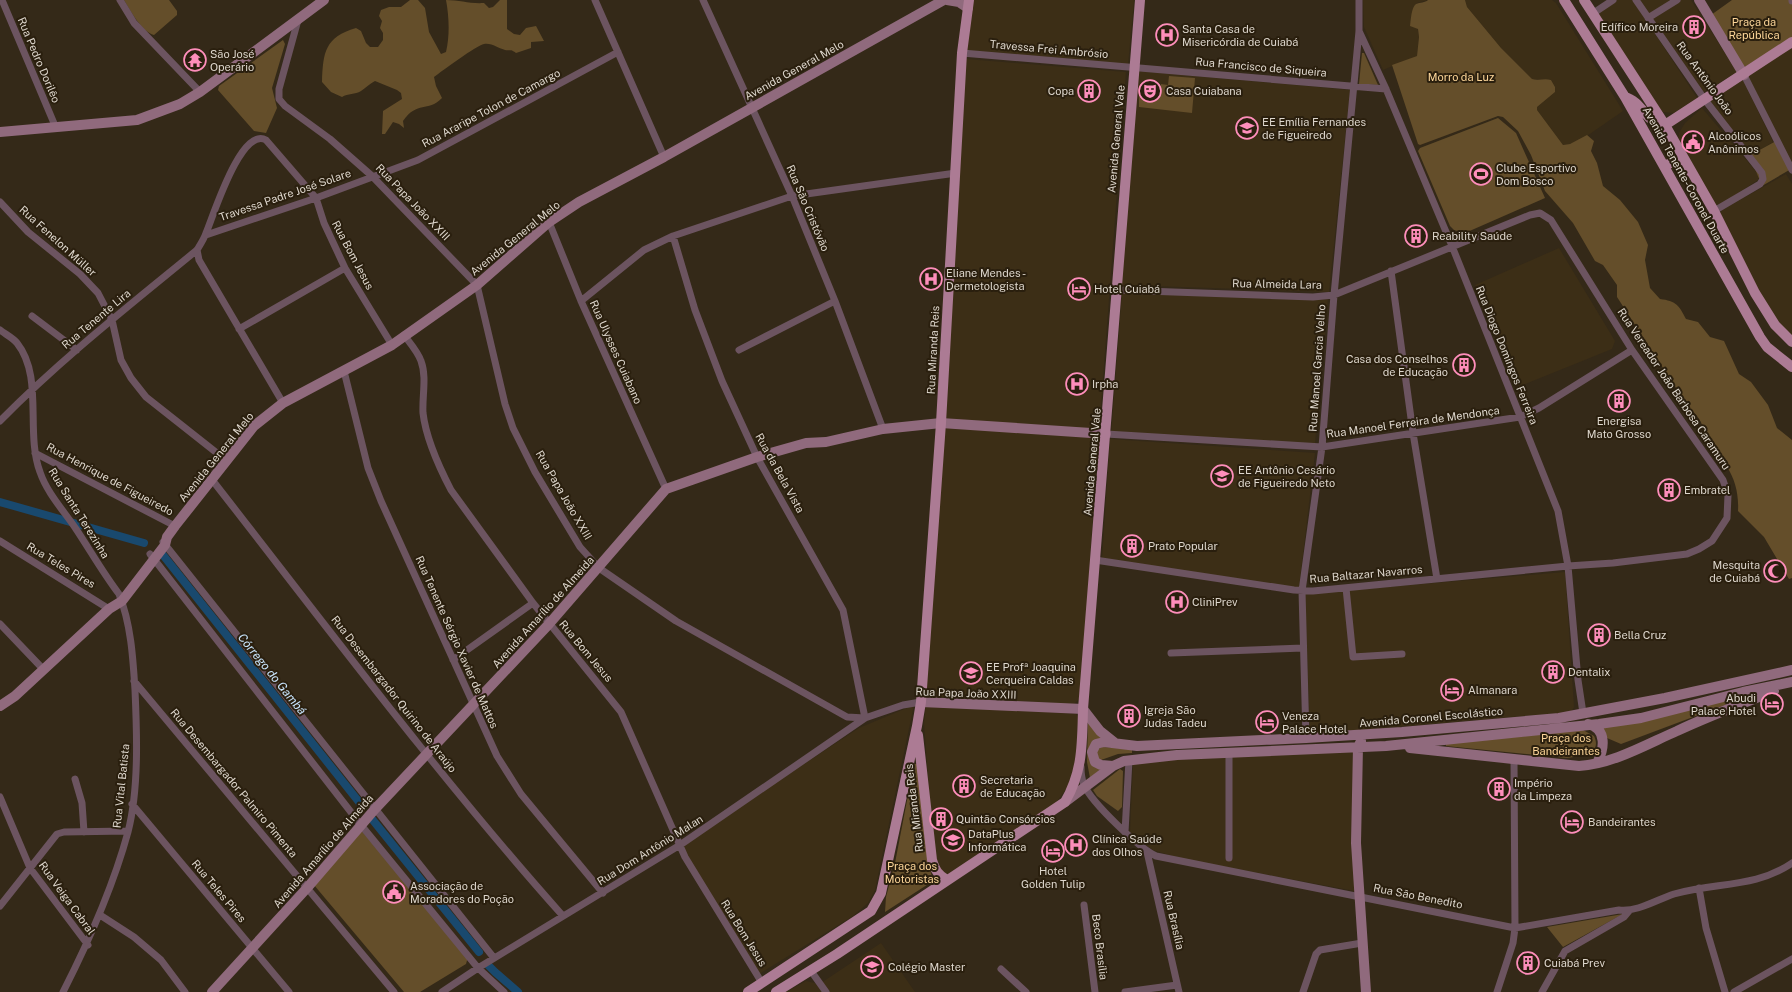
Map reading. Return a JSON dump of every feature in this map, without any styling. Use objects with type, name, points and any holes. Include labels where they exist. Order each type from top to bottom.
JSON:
[{"type":"main road","points":[[0,132],[137,120],[180,104],[200,92],[324,0]]},
{"type":"main road","points":[[945,0],[968,4]]},
{"type":"main road","name":"Avenida General Melo","points":[[0,706],[15,696],[116,602],[165,541],[175,526],[213,481],[254,426],[283,403],[392,345],[404,335],[477,285],[549,222],[579,202],[664,157],[750,107],[945,0]]},
{"type":"main road","name":"Avenida General Vale","points":[[1065,802],[1075,784],[1080,763],[1140,0]]},
{"type":"main road","name":"Avenida Tenente-Coronel Duarte","points":[[1564,0],[1625,97],[1760,337],[1768,347],[1792,367]]},
{"type":"main road","name":"Avenida Tenente-Coronel Duarte","points":[[1584,0],[1665,125],[1714,211],[1755,293],[1775,325],[1792,342]]},
{"type":"main road","points":[[1699,0],[1744,75]]},
{"type":"main road","name":"Rua Miranda Reis","points":[[920,702],[941,423],[962,53],[968,4]]},
{"type":"main road","points":[[1625,97],[1634,100],[1657,124],[1665,125],[1744,75],[1792,42]]},
{"type":"main road","points":[[1664,166],[1673,162],[1678,162],[1694,187],[1704,195]]},
{"type":"main road","points":[[666,489],[757,457],[806,443],[826,442],[883,429],[941,423],[1106,434]]},
{"type":"main road","name":"Avenida Amarílio de Almeida","points":[[212,992],[307,888],[375,809],[549,624],[666,489]]},
{"type":"main road","name":"Avenida Coronel Escolástico","points":[[1113,766],[1098,764],[1093,759],[1092,752],[1098,743],[1144,746],[1306,738],[1402,732],[1559,718],[1665,698],[1792,670]]},
{"type":"main road","name":"Avenida Coronel Escolástico","points":[[1065,802],[1113,766],[1129,760],[1230,753],[1386,746],[1595,725],[1641,718],[1743,692],[1792,683]]},
{"type":"main road","name":"Avenida Coronel Escolástico","points":[[1386,746],[1514,758],[1579,766],[1597,763],[1635,749],[1709,716],[1792,683]]},
{"type":"main road","points":[[748,992],[871,911],[881,893],[917,726],[920,702]]},
{"type":"main road","name":"Rua Papa João XXIII","points":[[920,702],[1083,710]]},
{"type":"main road","points":[[1083,710],[1100,731],[1116,744]]},
{"type":"main road","points":[[1579,714],[1595,725],[1603,739],[1602,754],[1597,763]]},
{"type":"main road","points":[[1559,718],[1595,725]]},
{"type":"main road","name":"Rua Miranda Reis","points":[[917,726],[932,860],[935,870],[940,877],[947,880]]},
{"type":"main road","points":[[1366,992],[1358,896],[1356,843],[1358,747],[1363,740],[1402,732]]},
{"type":"main road","points":[[776,992],[1065,802]]},
{"type":"street","name":"Rua Pedro Dorilêo","points":[[2,0],[56,128]]},
{"type":"street","points":[[120,0],[134,23],[200,92]]},
{"type":"street","points":[[595,0],[664,157]]},
{"type":"street","name":"Rua São Cristóvão","points":[[703,0],[750,107],[792,196],[835,301],[883,429]]},
{"type":"street","name":"Rua Manoel Garcia Velho","points":[[1306,738],[1302,591],[1322,447],[1334,295],[1359,31],[1359,0]]},
{"type":"street","points":[[1592,14],[1613,0]]},
{"type":"street","name":"Rua Antônio João","points":[[1636,0],[1705,100],[1761,171],[1763,177],[1762,182],[1714,211]]},
{"type":"street","points":[[1648,18],[1677,0]]},
{"type":"street","name":"Rua Papa João XXIII","points":[[298,20],[279,89],[279,99],[330,139],[372,176],[477,285],[504,404],[514,428],[535,472],[580,547],[599,568],[676,621],[847,717],[865,718],[903,705],[920,702]]},
{"type":"street","name":"Rua Diogo Domingos Ferreira","points":[[1359,31],[1386,89],[1452,246],[1558,511],[1568,566],[1580,702],[1579,714]]},
{"type":"street","name":"Rua Araripe Tolon de Camargo","points":[[372,176],[418,160],[618,52]]},
{"type":"street","name":"Travessa Frei Ambrósio","points":[[962,53],[1134,68]]},
{"type":"street","name":"Rua Francisco de Siqueira","points":[[1134,68],[1386,89]]},
{"type":"street","points":[[1744,75],[1792,169]]},
{"type":"street","name":"Rua Bom Jesus","points":[[206,235],[220,194],[234,167],[251,141],[256,139],[266,140],[316,198],[324,223],[345,268],[392,345]]},
{"type":"street","points":[[581,301],[644,250],[673,236],[792,196],[956,174]]},
{"type":"street","name":"Travessa Padre José Solare","points":[[206,235],[316,198],[372,176]]},
{"type":"street","name":"Rua Fenelon Müller","points":[[0,202],[28,232],[80,274],[98,294],[112,320],[121,360],[131,378],[146,397],[227,461]]},
{"type":"street","name":"Rua Vereador João Barbosa Caramuru","points":[[1452,246],[1534,213],[1548,217],[1559,232],[1632,350],[1723,480],[1728,495],[1727,518],[1712,541],[1686,554],[1613,563],[1568,566]]},
{"type":"street","name":"Rua Ulysses Cuiabano","points":[[549,222],[581,301],[666,489]]},
{"type":"street","name":"Rua Tenente Lira","points":[[0,421],[33,388],[197,250],[206,235]]},
{"type":"street","name":"Rua da Bela Vista","points":[[673,236],[695,310],[719,374],[757,457],[844,610],[865,718]]},
{"type":"street","name":"Rua Almeida Lara","points":[[1117,290],[1313,297],[1334,295],[1452,246]]},
{"type":"street","points":[[197,250],[199,260],[283,403]]},
{"type":"street","points":[[239,329],[345,268]]},
{"type":"street","points":[[1390,271],[1413,433],[1437,579]]},
{"type":"street","points":[[739,350],[835,301]]},
{"type":"street","points":[[32,316],[77,350]]},
{"type":"street","name":"Rua Santa Terezinha","points":[[0,330],[17,342],[30,373],[33,388],[32,409],[35,453],[40,473],[53,497],[75,528],[116,602]]},
{"type":"street","name":"Rua Bom Jesus","points":[[404,335],[421,361],[424,384],[423,412],[442,471],[451,490],[549,624],[621,712],[685,857],[762,983]]},
{"type":"street","name":"Rua Manoel Ferreira de Mendonça","points":[[1106,434],[1322,447],[1520,418],[1539,408],[1632,350]]},
{"type":"street","name":"Rua Tenente Sérgio Xavier de Mattos","points":[[344,371],[368,468],[381,501],[497,756],[521,794],[603,893]]},
{"type":"street","name":"Rua Henrique de Figueiredo","points":[[35,453],[175,526]]},
{"type":"street","name":"Rua Desembargador Quirino de Araújo","points":[[213,481],[426,754],[515,863],[563,916]]},
{"type":"street","name":"Rua Teles Pires","points":[[0,541],[116,602]]},
{"type":"street","points":[[165,541],[494,958]]},
{"type":"street","points":[[152,557],[361,825],[478,968],[504,992]]},
{"type":"street","name":"Rua Baltazar Navarros","points":[[1095,560],[1302,591],[1568,566]]},
{"type":"street","points":[[1346,588],[1353,657],[1402,654]]},
{"type":"street","name":"Rua Vital Batista","points":[[63,992],[88,945],[100,915],[128,831],[132,804],[137,729],[134,681],[129,627],[116,602]]},
{"type":"street","points":[[453,660],[533,603]]},
{"type":"street","points":[[0,624],[43,669]]},
{"type":"street","points":[[1171,653],[1303,648]]},
{"type":"street","name":"Rua Desembargador Palmiro Pimenta","points":[[134,681],[394,992]]},
{"type":"street","name":"Rua Dom Antônio Malan","points":[[442,992],[494,958],[680,845],[865,718]]},
{"type":"street","points":[[1229,858],[1230,753]]},
{"type":"street","points":[[1497,992],[1513,943],[1514,758]]},
{"type":"street","points":[[1125,832],[1129,760]]},
{"type":"street","name":"Rua São Benedito","points":[[1080,763],[1085,787],[1125,832],[1147,852],[1163,858],[1514,928],[1619,910],[1629,911],[1675,894],[1699,888],[1736,884],[1768,877],[1792,863]]},
{"type":"street","points":[[76,779],[82,803],[84,832]]},
{"type":"street","name":"Rua Veiga Cabral","points":[[0,797],[30,868],[88,945]]},
{"type":"street","name":"Rua Teles Pires","points":[[132,804],[289,992]]},
{"type":"street","points":[[0,906],[57,834],[64,832],[128,831]]},
{"type":"street","name":"Rua Brasília","points":[[1147,852],[1178,988]]},
{"type":"street","points":[[1699,888],[1706,928],[1725,992]]},
{"type":"street","name":"Beco Brasília","points":[[1084,905],[1095,992]]},
{"type":"street","points":[[1542,992],[1565,950],[1624,917],[1629,911]]},
{"type":"street","points":[[100,915],[134,937],[161,960],[185,992]]},
{"type":"street","points":[[1303,992],[1316,954],[1320,950],[1362,943]]},
{"type":"street","points":[[1734,992],[1792,959]]},
{"type":"street","points":[[1001,969],[1026,992]]},
{"type":"street","points":[[811,970],[826,992]]},
{"type":"street","points":[[1125,992],[1178,988]]},
{"type":"shaded area","points":[[971,0],[1134,0],[1128,65],[965,51]]},
{"type":"shaded area","points":[[1363,0],[1428,0],[1417,3],[1414,7],[1419,37],[1417,56],[1383,70],[1364,27]]},
{"type":"shaded area","points":[[1465,0],[1552,0],[1556,3],[1623,111],[1584,138],[1570,144],[1563,145],[1537,110],[1537,107],[1555,92],[1555,87],[1551,80],[1532,79],[1501,48],[1467,7]]},
{"type":"shaded area","points":[[1617,0],[1633,0],[1697,98],[1674,113],[1663,112],[1657,109],[1595,15]]},
{"type":"shaded area","points":[[1638,0],[1672,0],[1648,16]]},
{"type":"shaded area","points":[[1680,0],[1691,0],[1737,72],[1702,93],[1651,18]]},
{"type":"shaded area","points":[[1792,47],[1792,167],[1747,77]]},
{"type":"shaded area","points":[[966,59],[1126,72],[1099,432],[942,418]]},
{"type":"shaded area","points":[[1138,71],[1350,90],[1329,292],[1121,285]]},
{"type":"shaded area","points":[[1743,80],[1773,142],[1756,152],[1749,154],[1708,102]]},
{"type":"shaded area","points":[[1702,108],[1759,175],[1758,180],[1714,209],[1678,140],[1679,133],[1685,123]]},
{"type":"shaded area","points":[[1786,174],[1792,184],[1792,337],[1775,321],[1751,278],[1720,213],[1722,210]]},
{"type":"shaded area","points":[[1559,248],[1615,341],[1612,349],[1518,387],[1475,285]]},
{"type":"shaded area","points":[[1122,293],[1328,298],[1315,444],[1111,435]]},
{"type":"shaded area","points":[[943,426],[1098,438],[1081,697],[1074,704],[926,696]]},
{"type":"shaded area","points":[[1110,439],[1315,453],[1299,588],[1102,558]]},
{"type":"shaded area","points":[[1565,572],[1574,707],[1571,712],[1310,734],[1305,594]]},
{"type":"shaded area","points":[[926,704],[1076,714],[1078,717],[1076,763],[1069,785],[1052,808],[946,877],[939,875],[933,844],[924,724]]},
{"type":"shaded area","points":[[914,705],[875,890],[868,903],[853,916],[759,974],[679,846],[859,728]]},
{"type":"shaded area","points":[[1355,751],[1355,891],[1183,859],[1153,850],[1134,837],[1130,832],[1133,764],[1175,759]]},
{"type":"shaded area","name":"Colégio Master","points":[[881,943],[915,992],[829,992],[821,983]]},
{"type":"shaded area","points":[[806,981],[815,983],[823,992],[786,992]]},
{"type":"green space","points":[[124,0],[169,0],[177,11],[177,15],[154,35],[145,30],[133,15]]},
{"type":"green space","points":[[410,0],[418,0],[425,8],[429,32],[441,54],[446,52],[449,32],[446,0],[484,3],[489,8],[493,7],[500,0],[507,0],[507,29],[514,34],[520,35],[526,28],[536,26],[544,41],[531,42],[531,48],[516,53],[492,45],[480,45],[434,77],[436,86],[442,98],[432,105],[418,108],[413,111],[403,121],[404,128],[393,122],[385,134],[382,134],[383,111],[402,99],[401,93],[375,81],[359,92],[342,97],[331,92],[322,82],[323,62],[328,47],[332,41],[338,36],[356,28],[361,31],[366,43],[370,47],[378,47],[383,40],[383,33],[380,28],[382,21],[379,16],[381,10],[389,7],[401,7]]},
{"type":"green space","name":"Morro da Luz","points":[[1428,0],[1465,0],[1467,7],[1501,48],[1532,79],[1551,80],[1555,87],[1555,92],[1537,107],[1537,110],[1563,145],[1570,144],[1587,135],[1594,141],[1591,151],[1597,163],[1603,186],[1620,200],[1638,222],[1648,245],[1645,260],[1650,288],[1660,299],[1676,304],[1686,319],[1698,322],[1710,337],[1724,341],[1739,374],[1751,382],[1768,405],[1777,428],[1792,440],[1792,578],[1789,579],[1764,537],[1738,511],[1736,488],[1733,478],[1723,460],[1704,433],[1703,426],[1699,419],[1689,408],[1617,297],[1617,285],[1603,265],[1595,261],[1573,223],[1545,191],[1531,155],[1518,131],[1503,117],[1498,116],[1420,145],[1418,144],[1392,65],[1417,56],[1419,37],[1418,29],[1410,26],[1413,8],[1416,4]]},
{"type":"green space","name":"Praça da República","points":[[1732,0],[1789,0],[1792,4],[1792,38],[1743,68],[1711,15]]},
{"type":"green space","points":[[283,40],[285,44],[272,88],[277,108],[266,133],[254,131],[218,90],[219,86]]},
{"type":"green space","points":[[1362,53],[1364,53],[1378,85],[1359,84]]},
{"type":"green space","points":[[1169,76],[1195,78],[1192,113],[1139,107],[1139,97],[1159,99],[1161,84],[1168,85]]},
{"type":"green space","name":"Clube Esportivo Dom Bosco","points":[[1498,118],[1516,133],[1545,198],[1465,233],[1454,230],[1450,226],[1418,151],[1420,148]]},
{"type":"green space","points":[[1776,141],[1791,169],[1762,186],[1749,154],[1756,152]]},
{"type":"green space","points":[[1749,694],[1749,696],[1621,744],[1607,738],[1598,727]]},
{"type":"green space","points":[[1088,722],[1103,740],[1093,743],[1102,768],[1090,778],[1087,762]]},
{"type":"green space","name":"Praça dos Bandeirantes","points":[[1583,730],[1594,736],[1596,742],[1593,751],[1583,755],[1567,758],[1446,746],[1446,744]]},
{"type":"green space","points":[[1102,747],[1132,749],[1132,753],[1118,754],[1101,760],[1098,758],[1096,750]]},
{"type":"green space","name":"Praça dos Motoristas","points":[[914,764],[917,764],[928,862],[933,881],[885,912],[886,897],[895,863]]},
{"type":"green space","points":[[1120,769],[1123,771],[1122,807],[1118,811],[1097,796],[1093,790]]},
{"type":"green space","points":[[361,830],[468,957],[466,964],[420,992],[404,992],[314,885]]},
{"type":"green space","points":[[1623,914],[1563,947],[1547,927]]},
{"type":"waterway","name":"Córrego do Gambá","points":[[0,502],[144,543]]},
{"type":"waterway","name":"Córrego do Gambá","points":[[163,555],[363,807]]},
{"type":"waterway","name":"Córrego do Gambá","points":[[372,819],[479,952]]},
{"type":"waterway","name":"Córrego do Gambá","points":[[488,965],[518,992]]},
{"type":"place","name":"Edífico Moreira","points":[[1694,27]]},
{"type":"place","name":"Santa Casa de Misericórdia de Cuiabá","points":[[1167,35]]},
{"type":"place","name":"São José Operário","points":[[195,60]]},
{"type":"place","name":"Copa","points":[[1089,91]]},
{"type":"place","name":"Casa Cuiabana","points":[[1150,91]]},
{"type":"place","name":"EE Emília Fernandes de Figueiredo","points":[[1247,128]]},
{"type":"place","name":"Alcoólicos Anônimos","points":[[1693,142]]},
{"type":"place","name":"Clube Esportivo Dom Bosco","points":[[1481,174]]},
{"type":"place","name":"Reability Saúde","points":[[1416,236]]},
{"type":"place","name":"Eliane Mendes - Dermetologista","points":[[931,279]]},
{"type":"place","name":"Hotel Cuiabá","points":[[1079,289]]},
{"type":"place","name":"Casa dos Conselhos de Educação","points":[[1464,365]]},
{"type":"place","name":"Irpha","points":[[1077,384]]},
{"type":"place","name":"Energisa Mato Grosso","points":[[1619,401]]},
{"type":"place","name":"EE Antônio Cesário de Figueiredo Neto","points":[[1222,476]]},
{"type":"place","name":"Embratel","points":[[1669,490]]},
{"type":"place","name":"Prato Popular","points":[[1132,546]]},
{"type":"place","name":"Mesquita de Cuiabá","points":[[1775,571]]},
{"type":"place","name":"CliniPrev","points":[[1177,602]]},
{"type":"place","name":"Bella Cruz","points":[[1599,635]]},
{"type":"place","name":"Dentalix","points":[[1553,672]]},
{"type":"place","name":"EE Profª Joaquina Cerqueira Caldas","points":[[971,673]]},
{"type":"place","name":"Almanara","points":[[1452,690]]},
{"type":"place","name":"Abudi Palace Hotel","points":[[1772,704]]},
{"type":"place","name":"Igreja São Judas Tadeu","points":[[1129,716]]},
{"type":"place","name":"Veneza Palace Hotel","points":[[1267,722]]},
{"type":"place","name":"Secretaria de Educação","points":[[964,786]]},
{"type":"place","name":"Império da Limpeza","points":[[1499,789]]},
{"type":"place","name":"Quintão Consórcios","points":[[941,819]]},
{"type":"place","name":"Bandeirantes","points":[[1572,822]]},
{"type":"place","name":"DataPlus Informática","points":[[953,840]]},
{"type":"place","name":"Clínica Saúde dos Olhos","points":[[1076,845]]},
{"type":"place","name":"Hotel Golden Tulip","points":[[1053,851]]},
{"type":"place","name":"Associação de Moradores do Poção","points":[[394,892]]},
{"type":"place","name":"Cuiabá Prev","points":[[1528,963]]},
{"type":"place","name":"Colégio Master","points":[[872,967]]}]
